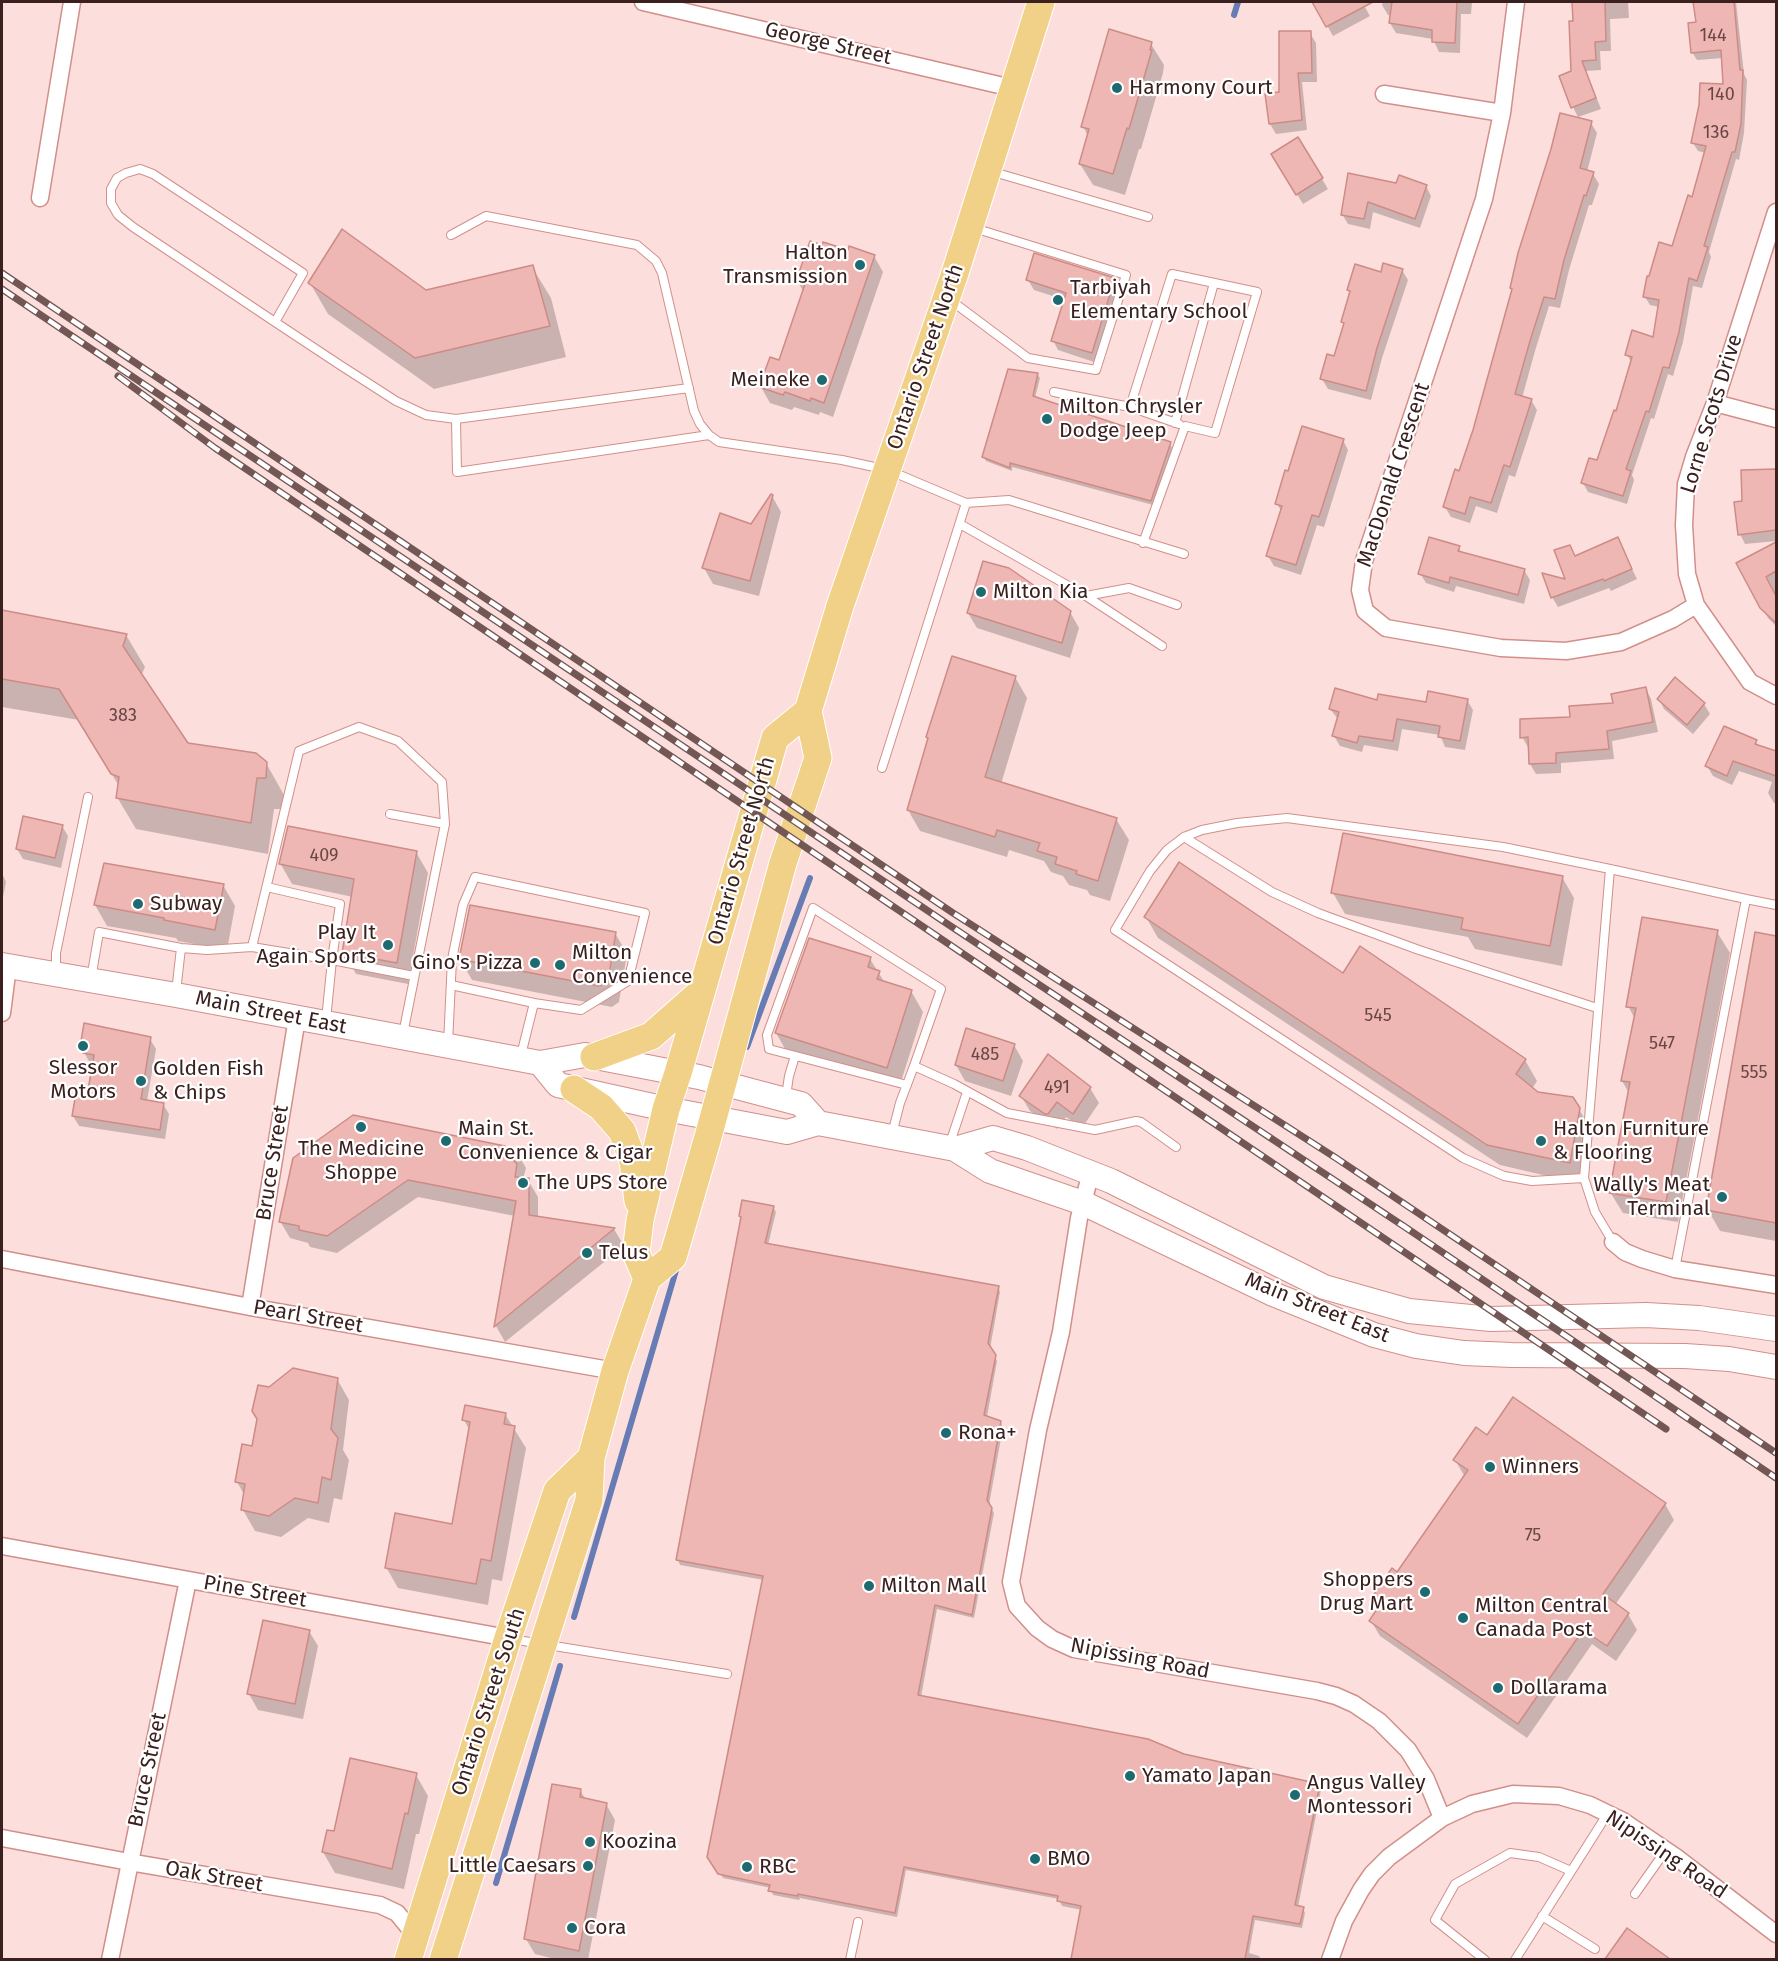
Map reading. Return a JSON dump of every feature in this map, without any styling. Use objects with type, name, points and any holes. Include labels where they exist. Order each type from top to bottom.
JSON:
[{"type":"main road","name":"Ontario Street North","points":[[712,1118],[783,863],[818,758],[808,711],[840,606],[946,297],[1041,2]]},
{"type":"main road","name":"Ontario Street North","points":[[666,1109],[775,738],[808,711]]},
{"type":"main road","name":"Main Street East","points":[[5,965],[530,1061],[585,1055],[678,1073],[801,1104],[818,1123]]},
{"type":"main road","points":[[594,1057],[651,1036],[700,993]]},
{"type":"main road","name":"Main Street East","points":[[530,1061],[558,1085],[666,1109],[787,1132],[818,1123],[952,1148],[990,1171],[1083,1203],[1273,1294],[1374,1335],[1416,1346],[1464,1353],[1512,1355],[1685,1356],[1729,1359],[1776,1366]]},
{"type":"main road","points":[[574,1089],[601,1107],[622,1131],[633,1161],[640,1220]]},
{"type":"main road","points":[[666,1109],[640,1220],[636,1253],[647,1279],[673,1257],[712,1118]]},
{"type":"main road","name":"Main Street East","points":[[952,1148],[993,1138],[1027,1148],[1091,1172],[1195,1221],[1324,1287],[1409,1311],[1491,1319],[1646,1315],[1688,1317],[1776,1329]]},
{"type":"main road","name":"Ontario Street South","points":[[443,1959],[589,1500],[591,1458],[615,1371],[647,1279]]},
{"type":"main road","name":"Ontario Street South","points":[[412,1947],[508,1638],[557,1491],[591,1458]]},
{"type":"street","points":[[40,198],[72,2]]},
{"type":"street","name":"George Street","points":[[643,2],[1012,88]]},
{"type":"street","name":"MacDonald Crescent","points":[[1516,2],[1502,113],[1484,199],[1364,561],[1360,590],[1365,611],[1386,628],[1502,648],[1566,651],[1621,642],[1673,619],[1696,605]]},
{"type":"street","points":[[1384,94],[1502,113]]},
{"type":"street","name":"Lorne Scots Drive","points":[[1776,212],[1715,403],[1694,457],[1686,484],[1684,502],[1687,574],[1696,605],[1750,682],[1776,696]]},
{"type":"street","points":[[1715,403],[1776,419]]},
{"type":"street","points":[[2,1013],[5,965]]},
{"type":"street","name":"Bruce Street","points":[[250,1307],[297,1018]]},
{"type":"street","name":"Nipissing Road","points":[[1091,1172],[1077,1227],[1061,1332],[1038,1430],[1011,1582],[1017,1606],[1037,1628],[1052,1640],[1074,1648],[1317,1691],[1354,1704],[1379,1720],[1408,1750],[1426,1779],[1442,1818]]},
{"type":"street","points":[[1613,1242],[1642,1259],[1675,1269],[1776,1285]]},
{"type":"street","name":"Pearl Street","points":[[2,1259],[250,1307],[615,1371]]},
{"type":"street","name":"Pine Street","points":[[2,1546],[508,1638]]},
{"type":"street","name":"Bruce Street","points":[[110,1959],[188,1580]]},
{"type":"street","name":"Nipissing Road","points":[[1330,1959],[1344,1921],[1361,1890],[1372,1874],[1389,1857],[1442,1818],[1472,1804],[1513,1794],[1559,1796],[1590,1805],[1623,1821],[1666,1850],[1776,1934]]},
{"type":"street","name":"Oak Street","points":[[2,1838],[380,1905],[397,1913],[412,1947]]},
{"type":"lane","points":[[275,322],[303,273],[153,174],[140,169],[117,178],[111,189],[111,203],[118,215],[133,227],[275,322],[396,401],[426,415],[456,419],[689,387]]},
{"type":"lane","points":[[987,170],[1148,217]]},
{"type":"lane","points":[[452,236],[486,216],[637,245],[656,261],[662,273],[694,411],[700,424],[719,442],[842,460],[888,470],[966,503],[1009,500],[1184,554]]},
{"type":"lane","points":[[946,297],[1028,358],[1096,370],[1126,275],[969,227]]},
{"type":"lane","points":[[1053,392],[1130,407],[1175,423],[1215,433],[1257,292],[1172,274],[1130,407]]},
{"type":"lane","points":[[1175,423],[1214,283]]},
{"type":"lane","points":[[456,419],[457,472],[709,435]]},
{"type":"lane","points":[[1143,543],[1185,426]]},
{"type":"lane","points":[[882,768],[966,503]]},
{"type":"lane","points":[[960,524],[1086,596],[1162,646]]},
{"type":"lane","points":[[1086,596],[1128,588],[1177,605]]},
{"type":"lane","points":[[252,948],[299,752],[359,727],[398,741],[442,782],[446,824],[402,1038]]},
{"type":"lane","points":[[56,975],[56,953],[88,798]]},
{"type":"lane","points":[[390,814],[446,824]]},
{"type":"lane","points":[[1584,1178],[1532,1181],[1504,1176],[1463,1158],[1115,930],[1150,871],[1167,850],[1184,837],[1202,830],[1237,823],[1287,818],[1503,847],[1776,904]]},
{"type":"lane","points":[[1184,837],[1272,892],[1318,913],[1419,950],[1597,1008]]},
{"type":"lane","points":[[1610,869],[1584,1178],[1595,1212],[1613,1242]]},
{"type":"lane","points":[[448,1046],[452,959],[463,905],[475,877],[645,913],[628,981],[581,1010],[534,1003],[451,985]]},
{"type":"lane","points":[[267,887],[340,904],[326,1023]]},
{"type":"lane","points":[[1675,1269],[1746,899]]},
{"type":"lane","points":[[891,1137],[941,989],[813,908],[767,1035],[769,1049],[907,1085]]},
{"type":"lane","points":[[91,980],[99,932],[181,948],[207,950],[252,948],[332,960],[414,976]]},
{"type":"lane","points":[[176,995],[181,948]]},
{"type":"lane","points":[[530,1061],[534,1003]]},
{"type":"lane","points":[[786,1100],[789,1076],[795,1056]]},
{"type":"lane","points":[[914,1066],[1006,1113],[1095,1130],[1128,1122],[1142,1122],[1176,1147]]},
{"type":"lane","points":[[952,1148],[967,1092]]},
{"type":"lane","points":[[508,1638],[727,1674]]},
{"type":"lane","points":[[1515,1959],[1608,1814]]},
{"type":"lane","points":[[1635,1893],[1666,1850]]},
{"type":"lane","points":[[1485,1959],[1435,1920],[1455,1884],[1510,1853],[1539,1857],[1571,1871]]},
{"type":"lane","points":[[1542,1916],[1594,1949]]},
{"type":"lane","points":[[850,1959],[858,1922]]},
{"type":"building","points":[[1312,2],[1373,2],[1326,27]]},
{"type":"building","points":[[1392,2],[1457,2],[1455,43],[1432,42],[1432,30],[1389,23]]},
{"type":"building","points":[[1572,2],[1605,2],[1606,41],[1595,42],[1596,60],[1582,61],[1596,98],[1571,108],[1559,76],[1571,71],[1569,21],[1573,21]]},
{"type":"building","points":[[1693,2],[1734,2],[1740,70],[1743,70],[1741,124],[1735,152],[1732,152],[1704,246],[1708,247],[1697,281],[1689,278],[1679,332],[1669,368],[1663,367],[1649,412],[1646,411],[1626,469],[1631,471],[1623,496],[1581,483],[1589,458],[1597,460],[1614,410],[1616,411],[1632,357],[1625,355],[1632,330],[1653,337],[1659,300],[1643,297],[1647,276],[1649,276],[1659,242],[1672,246],[1688,195],[1692,197],[1706,146],[1691,143],[1699,105],[1700,83],[1723,84],[1721,50],[1691,53],[1688,23],[1696,22]]},
{"type":"building","name":"Harmony Court","points":[[1109,29],[1152,42],[1150,50],[1152,50],[1129,129],[1127,128],[1113,174],[1079,164],[1089,129],[1081,127]]},
{"type":"building","points":[[1279,31],[1311,31],[1312,73],[1298,73],[1302,120],[1269,124],[1265,94],[1279,92]]},
{"type":"building","points":[[1560,113],[1592,121],[1580,168],[1594,172],[1586,196],[1584,195],[1564,260],[1555,299],[1544,297],[1530,341],[1515,394],[1532,399],[1510,467],[1504,465],[1491,503],[1470,497],[1465,514],[1443,507],[1455,469],[1459,471],[1473,430],[1512,289],[1510,288],[1518,253]]},
{"type":"building","points":[[1298,137],[1323,178],[1296,195],[1271,154]]},
{"type":"building","points":[[1348,173],[1396,183],[1399,175],[1427,185],[1415,219],[1368,202],[1364,219],[1341,215]]},
{"type":"building","points":[[342,229],[426,290],[533,265],[550,326],[415,358],[308,283]]},
{"type":"building","points":[[810,241],[822,245],[823,242],[848,250],[849,246],[875,255],[824,403],[811,398],[810,401],[785,392],[783,395],[759,387],[770,357],[779,360],[805,284],[796,281]]},
{"type":"building","points":[[1034,253],[1115,278],[1092,353],[1051,341],[1066,293],[1026,280]]},
{"type":"building","points":[[1383,263],[1403,269],[1377,348],[1366,391],[1320,379],[1327,354],[1334,356],[1344,323],[1341,322],[1355,264],[1381,272]]},
{"type":"building","name":"Milton Chrysler Dodge Jeep","points":[[1008,369],[1038,373],[1033,396],[1171,442],[1151,501],[1010,463],[1010,468],[982,457]]},
{"type":"building","points":[[1302,426],[1344,439],[1319,517],[1312,515],[1296,565],[1266,556],[1282,506],[1275,504]]},
{"type":"building","points":[[1776,469],[1776,530],[1738,535],[1734,502],[1742,501],[1741,470]]},
{"type":"building","points":[[771,494],[773,495],[750,581],[702,568],[720,513],[751,524]]},
{"type":"building","points":[[1429,537],[1460,546],[1458,551],[1525,569],[1518,595],[1450,577],[1449,583],[1418,574]]},
{"type":"building","points":[[1618,537],[1632,569],[1604,581],[1603,579],[1551,598],[1542,573],[1565,579],[1554,550],[1570,545],[1575,556]]},
{"type":"building","points":[[1776,542],[1776,571],[1766,577],[1776,596],[1776,623],[1760,608],[1736,563]]},
{"type":"building","points":[[983,561],[1009,568],[1071,611],[1062,643],[967,613]]},
{"type":"building","points":[[2,610],[127,634],[123,646],[188,743],[256,753],[267,762],[266,778],[257,778],[251,823],[116,798],[119,777],[111,774],[59,689],[2,679]]},
{"type":"building","points":[[952,656],[1016,676],[985,777],[1117,818],[1098,881],[1055,864],[1057,857],[1037,851],[1040,843],[997,830],[995,837],[907,810],[928,738],[926,737]]},
{"type":"building","points":[[1675,677],[1705,703],[1687,725],[1657,699]]},
{"type":"building","points":[[1646,687],[1653,722],[1607,731],[1609,749],[1556,753],[1556,763],[1529,764],[1528,737],[1520,738],[1520,719],[1570,717],[1569,706],[1613,703],[1611,694]]},
{"type":"building","points":[[1335,688],[1377,700],[1378,694],[1426,702],[1428,691],[1468,699],[1460,741],[1438,737],[1440,726],[1397,719],[1393,741],[1359,736],[1357,743],[1332,736],[1339,712],[1329,709]]},
{"type":"building","points":[[1724,726],[1757,740],[1755,744],[1776,751],[1776,776],[1733,761],[1727,776],[1705,766]]},
{"type":"building","points":[[23,816],[63,825],[55,858],[16,849]]},
{"type":"building","points":[[288,826],[417,851],[397,963],[342,953],[354,879],[279,864]]},
{"type":"building","points":[[1343,833],[1563,876],[1550,946],[1461,929],[1463,918],[1331,893]]},
{"type":"building","points":[[1179,862],[1343,973],[1360,946],[1526,1059],[1516,1074],[1538,1092],[1573,1097],[1580,1108],[1570,1163],[1487,1145],[1144,917]]},
{"type":"building","points":[[104,863],[224,884],[215,930],[94,905]]},
{"type":"building","points":[[470,905],[616,932],[608,981],[599,986],[459,959]]},
{"type":"building","points":[[1642,917],[1718,930],[1666,1202],[1609,1193],[1630,1082],[1621,1081],[1636,1008],[1626,1007]]},
{"type":"building","points":[[1755,932],[1776,936],[1776,1223],[1706,1210]]},
{"type":"building","points":[[809,938],[871,957],[868,967],[880,971],[877,979],[912,990],[887,1068],[775,1033]]},
{"type":"building","points":[[84,1023],[151,1037],[141,1099],[164,1103],[160,1130],[72,1116],[76,1093],[87,1096],[94,1055],[83,1053],[80,1047]]},
{"type":"building","points":[[966,1028],[1015,1044],[1003,1081],[955,1065]]},
{"type":"building","points":[[1048,1054],[1091,1087],[1073,1114],[1057,1102],[1048,1114],[1045,1114],[1019,1096]]},
{"type":"building","points":[[353,1115],[517,1150],[514,1161],[517,1164],[515,1177],[529,1178],[529,1215],[615,1228],[494,1327],[516,1201],[408,1180],[327,1236],[299,1230],[299,1226],[279,1222],[293,1158]]},
{"type":"building","name":"Milton Mall","points":[[742,1200],[774,1206],[765,1243],[999,1286],[988,1343],[996,1355],[984,1415],[1001,1421],[987,1500],[992,1508],[972,1615],[935,1605],[918,1695],[1148,1739],[1184,1754],[1320,1784],[1295,1905],[1304,1907],[1300,1924],[1253,1916],[1245,1959],[1071,1959],[1081,1906],[1057,1901],[1058,1896],[904,1867],[895,1913],[798,1894],[798,1896],[768,1891],[770,1885],[718,1874],[707,1857],[763,1576],[676,1560],[741,1217],[739,1216]]},
{"type":"building","points":[[293,1368],[338,1378],[331,1429],[338,1438],[331,1480],[322,1477],[318,1503],[295,1498],[269,1516],[241,1510],[245,1484],[235,1482],[242,1444],[252,1446],[257,1419],[252,1411],[258,1385],[269,1387]]},
{"type":"building","points":[[1513,1397],[1666,1503],[1603,1594],[1629,1613],[1607,1646],[1583,1630],[1518,1724],[1369,1621],[1379,1606],[1370,1600],[1392,1568],[1397,1572],[1468,1470],[1453,1460],[1476,1427],[1487,1435]]},
{"type":"building","points":[[465,1405],[506,1413],[504,1424],[515,1426],[491,1561],[481,1559],[476,1584],[385,1568],[395,1513],[452,1524],[470,1422],[462,1420]]},
{"type":"building","points":[[263,1620],[310,1630],[295,1704],[247,1694]]},
{"type":"building","points":[[350,1758],[417,1773],[392,1869],[322,1852],[327,1830],[334,1831]]},
{"type":"building","points":[[552,1784],[581,1789],[580,1797],[607,1803],[579,1951],[524,1939]]},
{"type":"building","points":[[1627,1928],[1670,1959],[1605,1959]]},
{"type":"waterway","points":[[1234,15],[1238,2]]},
{"type":"waterway","points":[[747,1047],[810,878]]},
{"type":"waterway","points":[[574,1617],[677,1267]]},
{"type":"waterway","points":[[496,1883],[560,1666]]},
{"type":"railway","points":[[2,273],[953,913],[1336,1158],[1776,1453]]},
{"type":"railway","points":[[2,289],[946,923],[1405,1227],[1776,1478]]},
{"type":"railway","points":[[118,376],[215,448],[1666,1429]]},
{"type":"place","name":"Harmony Court","points":[[1117,88]]},
{"type":"place","name":"Halton Transmission","points":[[860,265]]},
{"type":"place","name":"Tarbiyah Elementary School","points":[[1058,300]]},
{"type":"place","name":"Meineke","points":[[822,380]]},
{"type":"place","name":"Milton Chrysler Dodge Jeep","points":[[1047,419]]},
{"type":"place","name":"Milton Kia","points":[[981,592]]},
{"type":"place","name":"Subway","points":[[138,904]]},
{"type":"place","name":"Play It Again Sports","points":[[388,945]]},
{"type":"place","name":"Gino's Pizza","points":[[535,963]]},
{"type":"place","name":"Milton Convenience","points":[[560,965]]},
{"type":"place","name":"Slessor Motors","points":[[83,1046]]},
{"type":"place","name":"Golden Fish & Chips","points":[[141,1081]]},
{"type":"place","name":"The Medicine Shoppe","points":[[361,1127]]},
{"type":"place","name":"Main St. Convenience & Cigar","points":[[446,1141]]},
{"type":"place","name":"Halton Furniture & Flooring","points":[[1541,1141]]},
{"type":"place","name":"The UPS Store","points":[[523,1183]]},
{"type":"place","name":"Wally's Meat Terminal","points":[[1722,1197]]},
{"type":"place","name":"Telus","points":[[587,1253]]},
{"type":"place","name":"Rona+","points":[[946,1433]]},
{"type":"place","name":"Winners","points":[[1490,1467]]},
{"type":"place","name":"Milton Mall","points":[[869,1586]]},
{"type":"place","name":"Shoppers Drug Mart","points":[[1425,1592]]},
{"type":"place","name":"Milton Central Canada Post","points":[[1463,1618]]},
{"type":"place","name":"Dollarama","points":[[1498,1688]]},
{"type":"place","name":"Yamato Japan","points":[[1130,1776]]},
{"type":"place","name":"Angus Valley Montessori","points":[[1295,1795]]},
{"type":"place","name":"Koozina","points":[[590,1842]]},
{"type":"place","name":"BMO","points":[[1035,1859]]},
{"type":"place","name":"Little Caesars","points":[[588,1866]]},
{"type":"place","name":"RBC","points":[[747,1867]]},
{"type":"place","name":"Cora","points":[[572,1928]]}]
